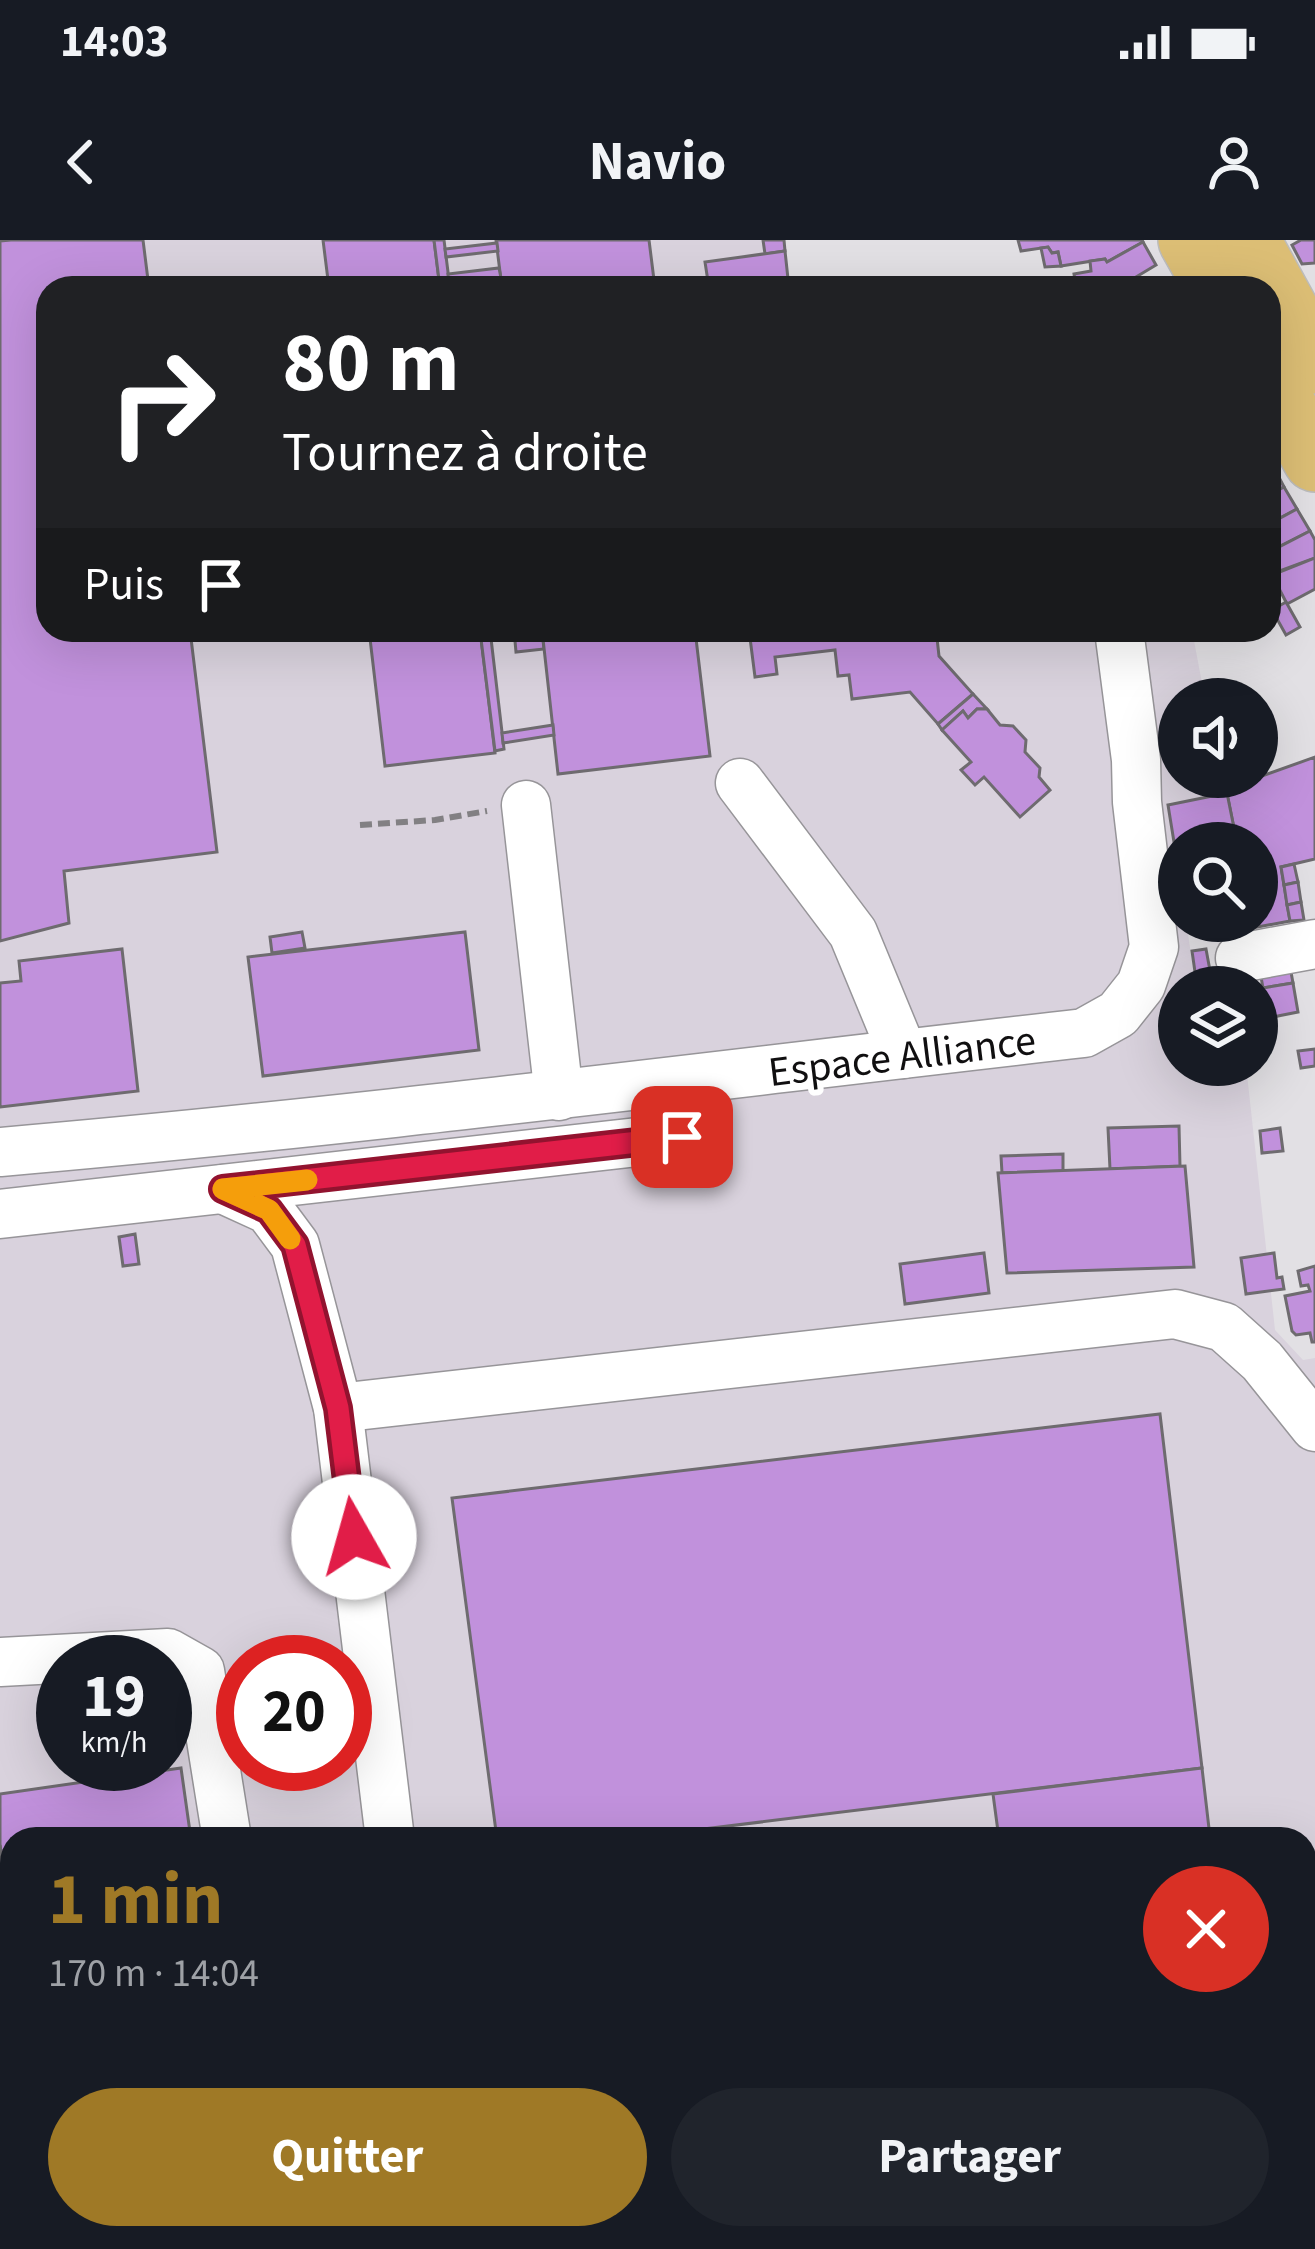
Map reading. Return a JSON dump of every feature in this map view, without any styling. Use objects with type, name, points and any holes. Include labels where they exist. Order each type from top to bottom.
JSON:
[{"type":"main road","points":[[1190,240],[1237,276]]},
{"type":"main road","points":[[1281,321],[1315,362]]},
{"type":"main road","points":[[1281,400],[1315,460]]},
{"type":"lane","points":[[1216,240],[1244,276]]},
{"type":"lane","points":[[1281,345],[1315,415]]},
{"type":"lane","name":"Espace Alliance","points":[[0,1152],[559,1096],[1084,1033],[1118,1014],[1141,985],[1154,947],[1121,642]]},
{"type":"lane","points":[[740,783],[853,933],[903,1054]]},
{"type":"lane","points":[[526,805],[559,1096]]},
{"type":"lane","points":[[1240,958],[1315,944]]},
{"type":"lane","points":[[0,1214],[682,1137]]},
{"type":"lane","points":[[223,1189],[269,1210],[295,1245],[338,1408],[389,1827]]},
{"type":"lane","points":[[338,1408],[1175,1314],[1224,1327],[1262,1360],[1315,1427]]},
{"type":"lane","points":[[0,1662],[168,1653],[200,1671],[225,1827]]},
{"type":"path","points":[[360,825],[435,820],[526,805]]},
{"type":"shaded area","points":[[0,240],[775,240],[780,276],[36,276],[36,642],[1194,642],[1201,678],[1158,678],[1158,798],[1198,798],[1168,803],[1171,822],[1158,822],[1158,942],[1189,942],[1193,966],[1158,966],[1158,1086],[1248,1086],[1275,1330],[1303,1360],[1315,1358],[1315,1827],[0,1827]]},
{"type":"building","points":[[143,240],[148,276],[36,276],[36,642],[191,642],[217,852],[64,871],[69,923],[0,941],[0,241]]},
{"type":"building","points":[[323,240],[434,240],[438,276],[328,276]]},
{"type":"building","points":[[434,240],[444,240],[448,276],[438,276]]},
{"type":"building","points":[[496,240],[649,240],[654,276],[500,276]]},
{"type":"building","points":[[763,240],[784,240],[785,251],[765,254]]},
{"type":"building","points":[[1018,240],[1143,242],[1107,262],[1061,266],[1058,252],[1048,247],[1021,251]]},
{"type":"building","points":[[1315,240],[1315,263],[1302,264],[1292,245]]},
{"type":"building","points":[[1143,242],[1156,265],[1138,276],[1074,276],[1091,271],[1090,261],[1107,262]]},
{"type":"building","points":[[497,243],[498,251],[446,257],[445,249]]},
{"type":"building","points":[[1041,248],[1058,252],[1061,266],[1045,267]]},
{"type":"building","points":[[785,251],[788,276],[707,276],[705,262]]},
{"type":"building","points":[[499,268],[501,276],[448,276]]},
{"type":"building","points":[[1281,489],[1297,509],[1281,518]]},
{"type":"building","points":[[1297,509],[1310,531],[1281,546],[1281,518]]},
{"type":"building","points":[[1310,531],[1315,558],[1281,571],[1281,546]]},
{"type":"building","points":[[1315,558],[1315,589],[1287,604],[1281,592],[1281,571]]},
{"type":"building","points":[[1286,602],[1300,627],[1286,635],[1281,626],[1281,605]]},
{"type":"building","points":[[370,642],[481,642],[495,753],[385,766]]},
{"type":"building","points":[[481,642],[491,642],[504,749],[495,751]]},
{"type":"building","points":[[515,642],[543,642],[544,649],[516,652]]},
{"type":"building","points":[[543,642],[696,642],[710,756],[558,774]]},
{"type":"building","points":[[751,642],[937,642],[939,656],[973,694],[938,724],[910,692],[852,699],[849,675],[838,676],[835,650],[775,657],[777,674],[755,677]]},
{"type":"building","points":[[973,694],[987,709],[977,709],[968,718],[963,711],[942,730],[938,724]]},
{"type":"building","points":[[977,709],[987,709],[1000,725],[1013,726],[1026,740],[1025,752],[1040,768],[1039,777],[1050,790],[1020,817],[984,777],[975,785],[961,770],[971,762],[942,730],[963,711],[968,718]]},
{"type":"building","points":[[553,725],[554,735],[503,743],[502,733]]},
{"type":"building","points":[[1315,757],[1315,859],[1281,867],[1290,921],[1278,923],[1278,822],[1233,822],[1228,798],[1278,798],[1278,770]]},
{"type":"building","points":[[1228,798],[1233,822],[1171,822],[1168,805]]},
{"type":"building","points":[[1294,864],[1298,882],[1284,885],[1281,867]]},
{"type":"building","points":[[1298,882],[1301,902],[1287,905],[1284,885]]},
{"type":"building","points":[[1301,902],[1304,920],[1290,921],[1287,905]]},
{"type":"building","points":[[302,932],[305,948],[272,953],[270,937]]},
{"type":"building","points":[[465,932],[479,1050],[263,1076],[248,957]]},
{"type":"building","points":[[122,949],[138,1091],[0,1107],[0,983],[21,981],[19,961]]},
{"type":"building","points":[[1206,949],[1209,966],[1194,966],[1192,951]]},
{"type":"building","points":[[1289,961],[1293,983],[1278,986],[1278,966],[1259,966]]},
{"type":"building","points":[[1293,983],[1298,1012],[1278,1016],[1278,986]]},
{"type":"building","points":[[1315,1049],[1315,1066],[1301,1068],[1298,1051]]},
{"type":"building","points":[[1179,1126],[1180,1166],[1110,1169],[1108,1128]]},
{"type":"building","points":[[1280,1128],[1283,1151],[1262,1153],[1260,1131]]},
{"type":"building","points":[[1063,1154],[1063,1171],[1002,1173],[1001,1156]]},
{"type":"building","points":[[1185,1166],[1194,1267],[1007,1273],[998,1173]]},
{"type":"building","points":[[135,1234],[139,1264],[123,1266],[119,1237]]},
{"type":"building","points":[[984,1253],[989,1293],[905,1304],[900,1264]]},
{"type":"building","points":[[1274,1253],[1277,1278],[1282,1277],[1284,1289],[1246,1294],[1241,1258]]},
{"type":"building","points":[[1315,1266],[1312,1342],[1310,1333],[1292,1331],[1285,1296],[1310,1291],[1308,1285],[1301,1286],[1298,1271]]},
{"type":"building","points":[[1160,1414],[1202,1768],[720,1827],[495,1827],[452,1498]]},
{"type":"building","points":[[1202,1768],[1209,1827],[997,1827],[993,1794]]},
{"type":"building","points":[[36,1789],[184,1791],[189,1827],[0,1827],[0,1794]]},
{"type":"slow traffic","points":[[290,1239],[269,1210],[223,1189],[307,1180]]},
{"type":"route","points":[[354,1537],[338,1408],[295,1245],[269,1210],[223,1189],[682,1137]]}]
